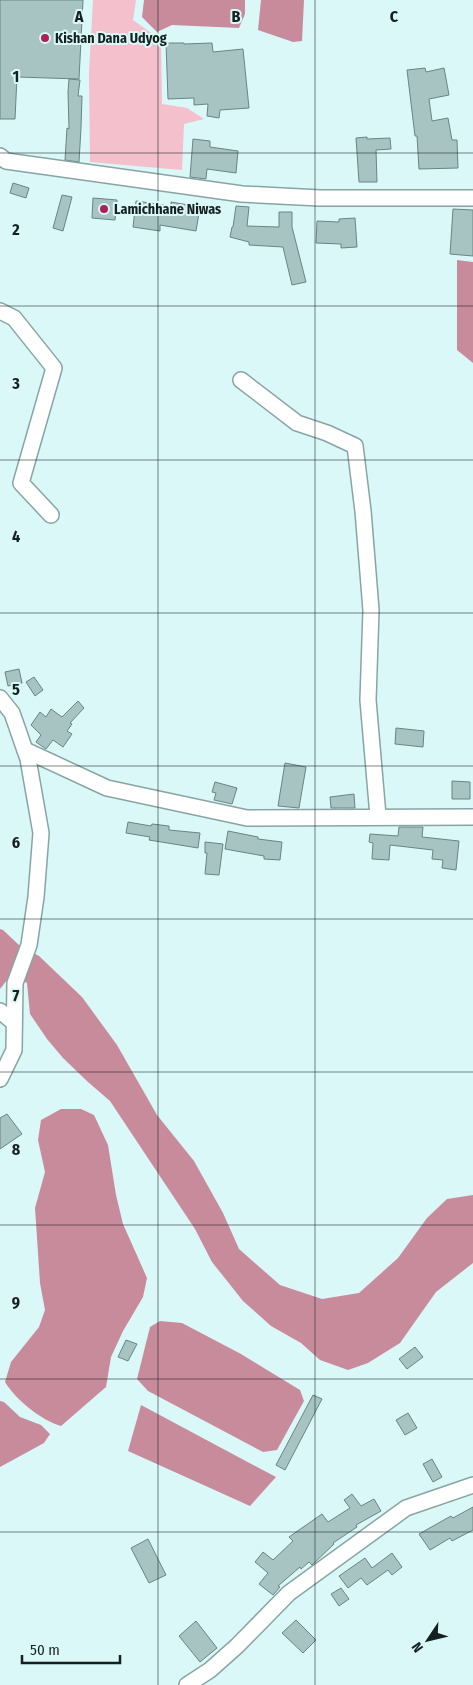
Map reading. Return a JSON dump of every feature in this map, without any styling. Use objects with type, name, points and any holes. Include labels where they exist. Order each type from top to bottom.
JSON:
[{"type":"street","points":[[2,160],[242,194],[320,198],[473,198]]},
{"type":"street","points":[[0,311],[14,318],[54,368],[21,483],[51,515]]},
{"type":"street","points":[[241,380],[298,424],[327,432],[355,446],[363,511],[371,610],[368,700],[378,816]]},
{"type":"street","points":[[0,698],[12,713],[28,759],[41,833],[36,897],[29,945],[15,983],[14,1050],[0,1079]]},
{"type":"street","points":[[25,750],[107,788],[247,818],[473,817]]},
{"type":"street","points":[[0,1011],[13,1022]]},
{"type":"street","points":[[187,1685],[210,1670],[230,1652],[289,1593],[406,1508],[473,1485]]},
{"type":"shaded area","points":[[93,0],[136,0],[133,20],[161,40],[162,104],[187,108],[204,119],[184,124],[182,170],[90,162],[89,73]]},
{"type":"shaded area","points":[[144,0],[245,0],[245,14],[239,28],[172,25],[157,32],[142,17]]},
{"type":"shaded area","points":[[261,0],[304,0],[302,41],[293,42],[258,30]]},
{"type":"shaded area","points":[[457,260],[473,262],[473,363],[457,350]]},
{"type":"shaded area","points":[[0,929],[19,945],[39,956],[82,997],[117,1045],[157,1115],[194,1161],[223,1213],[239,1249],[280,1285],[322,1299],[359,1293],[398,1258],[427,1218],[447,1199],[473,1195],[473,1263],[436,1292],[400,1343],[368,1363],[348,1370],[320,1360],[301,1343],[271,1326],[243,1301],[212,1262],[195,1229],[110,1101],[63,1058],[47,1039],[30,1014],[27,983],[11,975],[0,989]]},
{"type":"shaded area","points":[[61,1109],[81,1109],[94,1115],[108,1145],[123,1224],[147,1278],[143,1297],[123,1331],[111,1357],[106,1387],[61,1426],[45,1419],[30,1408],[16,1396],[5,1382],[11,1362],[39,1327],[45,1310],[40,1283],[35,1208],[45,1172],[38,1140],[41,1120]]},
{"type":"shaded area","points":[[160,1321],[182,1323],[241,1354],[300,1390],[304,1401],[277,1450],[263,1452],[148,1391],[137,1379],[150,1327]]},
{"type":"shaded area","points":[[0,1401],[4,1402],[20,1417],[41,1425],[50,1434],[44,1443],[0,1467]]},
{"type":"shaded area","points":[[141,1405],[276,1477],[250,1506],[128,1451]]},
{"type":"building","points":[[0,0],[83,0],[79,79],[17,77],[15,119],[0,119]]},
{"type":"building","points":[[166,43],[212,43],[213,52],[243,49],[249,108],[220,110],[219,118],[207,116],[208,104],[194,105],[194,98],[168,99]]},
{"type":"building","points":[[425,68],[426,72],[444,68],[449,95],[429,99],[432,121],[448,118],[452,140],[457,140],[458,168],[419,169],[417,136],[415,136],[407,70]]},
{"type":"building","points":[[69,79],[80,80],[78,96],[82,96],[79,162],[65,160],[67,128],[69,129]]},
{"type":"building","points":[[367,137],[367,139],[390,138],[391,149],[376,150],[377,182],[359,182],[356,138]]},
{"type":"building","points":[[193,139],[210,141],[210,147],[238,151],[236,173],[207,169],[206,179],[190,177]]},
{"type":"building","points":[[13,183],[29,188],[26,198],[10,193]]},
{"type":"building","points":[[62,195],[72,197],[63,231],[53,228]]},
{"type":"building","name":"Lamichhane Niwas","points":[[93,198],[117,200],[115,220],[92,218]]},
{"type":"building","points":[[136,201],[171,206],[171,202],[200,207],[196,231],[160,225],[160,231],[133,227]]},
{"type":"building","points":[[236,206],[249,207],[247,226],[279,227],[279,212],[292,212],[292,227],[306,282],[292,285],[283,247],[249,245],[249,242],[230,237]]},
{"type":"building","points":[[453,209],[473,210],[473,256],[450,254]]},
{"type":"building","points":[[355,218],[357,247],[341,248],[341,244],[316,243],[317,221],[339,222],[339,219]]},
{"type":"building","points":[[19,669],[22,683],[8,686],[5,672]]},
{"type":"building","points":[[34,677],[43,690],[35,696],[26,682]]},
{"type":"building","points":[[78,701],[84,708],[70,723],[72,724],[67,731],[72,734],[63,747],[53,740],[46,749],[36,742],[41,735],[31,725],[40,712],[46,717],[51,709],[62,717]]},
{"type":"building","points":[[396,728],[424,731],[423,747],[395,744]]},
{"type":"building","points":[[285,763],[306,767],[299,808],[278,806]]},
{"type":"building","points":[[452,781],[470,782],[470,799],[452,799]]},
{"type":"building","points":[[215,782],[237,788],[232,804],[214,800],[216,793],[212,792]]},
{"type":"building","points":[[354,794],[355,808],[331,808],[330,797]]},
{"type":"building","points":[[128,822],[151,826],[152,824],[169,826],[169,830],[200,833],[198,848],[149,840],[150,837],[126,833]]},
{"type":"building","points":[[399,827],[423,827],[422,837],[459,841],[456,870],[442,868],[443,860],[432,859],[433,850],[390,845],[389,860],[372,859],[373,843],[369,842],[370,834],[398,836]]},
{"type":"building","points":[[228,831],[258,837],[258,839],[282,842],[280,860],[264,859],[264,856],[225,849]]},
{"type":"building","points":[[205,842],[223,844],[219,875],[205,874],[207,853],[205,853]]},
{"type":"building","points":[[7,1114],[22,1134],[0,1149],[0,1118]]},
{"type":"building","points":[[126,1340],[137,1344],[128,1361],[118,1357]]},
{"type":"building","points":[[415,1347],[423,1357],[407,1369],[399,1359]]},
{"type":"building","points":[[313,1395],[322,1399],[285,1470],[276,1465]]},
{"type":"building","points":[[408,1413],[417,1428],[405,1435],[396,1420]]},
{"type":"building","points":[[432,1459],[442,1477],[433,1482],[423,1464]]},
{"type":"building","points":[[352,1494],[361,1506],[374,1499],[381,1511],[356,1525],[357,1527],[333,1543],[312,1565],[309,1562],[301,1569],[300,1567],[278,1586],[280,1587],[273,1595],[259,1584],[268,1573],[255,1562],[263,1552],[273,1560],[293,1541],[289,1537],[322,1514],[328,1522],[350,1508],[344,1500]]},
{"type":"building","points":[[473,1507],[473,1530],[452,1541],[450,1538],[430,1550],[419,1534],[451,1516],[453,1518]]},
{"type":"building","points":[[148,1539],[166,1575],[149,1583],[131,1548]]},
{"type":"building","points":[[392,1553],[402,1567],[392,1575],[388,1570],[367,1585],[361,1578],[348,1588],[339,1576],[365,1558],[372,1568]]},
{"type":"building","points":[[341,1588],[349,1599],[339,1606],[331,1594]]},
{"type":"building","points":[[296,1620],[316,1640],[303,1653],[282,1633]]},
{"type":"building","points":[[196,1621],[217,1648],[200,1662],[179,1636]]},
{"type":"place","name":"Kishan Dana Udyog","points":[[45,38]]},
{"type":"place","name":"Lamichhane Niwas","points":[[104,209]]}]
